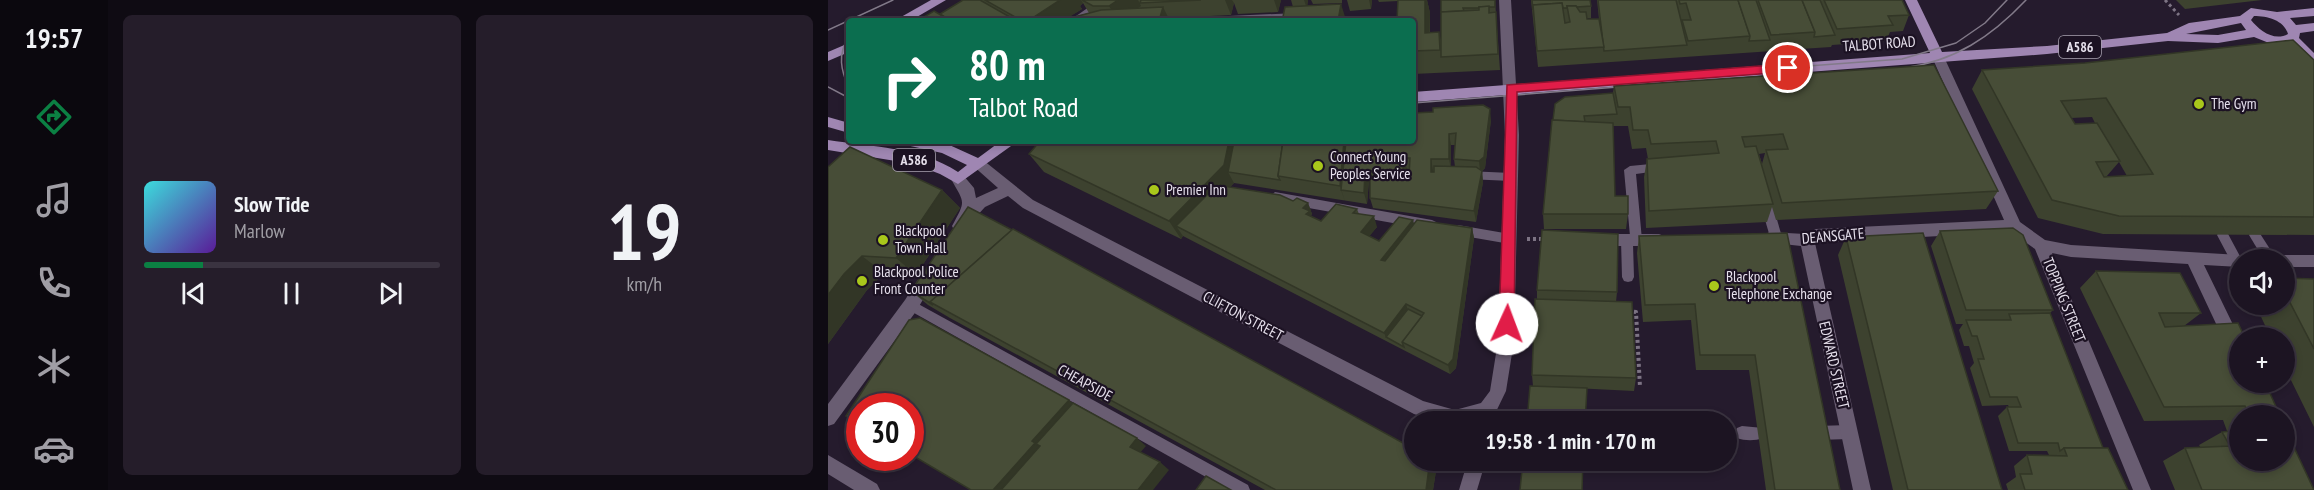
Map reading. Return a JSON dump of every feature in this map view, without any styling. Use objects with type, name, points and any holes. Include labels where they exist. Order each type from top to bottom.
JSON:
[{"type":"main road","points":[[906,18],[940,0]]},
{"type":"main road","points":[[1911,0],[1938,57]]},
{"type":"main road","name":"A586","points":[[2244,19],[2248,13],[2255,11],[2276,16]]},
{"type":"main road","points":[[2276,16],[2314,12]]},
{"type":"main road","points":[[2276,16],[2293,34],[2311,68]]},
{"type":"main road","points":[[2244,19],[2283,53]]},
{"type":"main road","name":"TALBOT ROAD","points":[[2168,37],[2189,27],[2244,19]]},
{"type":"main road","points":[[2293,34],[2314,27]]},
{"type":"main road","name":"A586","points":[[2262,36],[2282,41],[2293,34]]},
{"type":"main road","name":"TALBOT ROAD","points":[[1416,97],[2047,50],[2168,37],[2218,39],[2262,36]]},
{"type":"main road","points":[[828,57],[846,48]]},
{"type":"main road","points":[[828,122],[846,127]]},
{"type":"main road","name":"A586","points":[[926,144],[945,148],[978,165]]},
{"type":"main road","points":[[958,179],[1007,144]]},
{"type":"main road","name":"A586","points":[[828,145],[867,147],[926,163],[958,179]]},
{"type":"street","points":[[1080,18],[1107,0]]},
{"type":"street","points":[[1488,411],[1498,391],[1506,340],[1510,239],[1511,88],[1505,0]]},
{"type":"street","points":[[1938,57],[2014,226]]},
{"type":"street","points":[[828,189],[867,147]]},
{"type":"street","name":"CLIFTON STREET","points":[[978,165],[1028,204],[1420,408],[1430,411]]},
{"type":"street","points":[[958,179],[969,192],[968,212]]},
{"type":"street","points":[[951,239],[968,212],[985,197],[1008,190]]},
{"type":"street","name":"DEANSGATE","points":[[1753,238],[1776,237],[1808,240],[1816,235],[1919,236],[2014,226]]},
{"type":"street","name":"TOPPING STREET","points":[[2014,226],[2041,245],[2142,490]]},
{"type":"street","points":[[1586,239],[1671,239]]},
{"type":"street","name":"EDWARD STREET","points":[[1808,240],[1862,490]]},
{"type":"street","points":[[2041,245],[2071,251],[2229,261]]},
{"type":"street","points":[[2194,260],[2229,334]]},
{"type":"street","points":[[2295,261],[2314,261]]},
{"type":"street","points":[[828,418],[911,305],[934,267]]},
{"type":"street","points":[[828,464],[871,490]]},
{"type":"street","points":[[1468,490],[1474,471]]},
{"type":"lane","points":[[1246,18],[1308,15]]},
{"type":"lane","points":[[1628,277],[1632,240],[1630,170],[1673,166]]},
{"type":"lane","points":[[1457,174],[1511,177]]},
{"type":"lane","points":[[1760,182],[1776,237]]},
{"type":"lane","points":[[1265,195],[1510,239]]},
{"type":"lane","points":[[2223,235],[2231,249]]},
{"type":"lane","points":[[2255,235],[2264,249]]},
{"type":"lane","name":"CHEAPSIDE","points":[[911,305],[1243,490]]},
{"type":"lane","points":[[1817,433],[1850,432]]},
{"type":"lane","points":[[1742,433],[1758,433]]},
{"type":"path","points":[[1626,311],[1636,312],[1640,387]]},
{"type":"building","points":[[963,0],[980,0],[1012,18],[946,18],[940,14]]},
{"type":"building","points":[[985,0],[1060,0],[1033,18],[1017,18]]},
{"type":"building","points":[[1082,0],[1118,0],[1109,6],[1093,6]]},
{"type":"building","points":[[1141,0],[1201,0],[1140,3]]},
{"type":"building","points":[[1398,0],[1425,0],[1425,33],[1439,32],[1440,50],[1416,51],[1416,18],[1397,18]]},
{"type":"building","points":[[1441,0],[1495,0],[1495,7],[1463,8],[1464,11],[1441,12]]},
{"type":"building","points":[[1532,0],[1590,0],[1591,6],[1563,8],[1562,3],[1533,5],[1533,10]]},
{"type":"building","points":[[1598,0],[1676,0],[1687,45],[1604,51]]},
{"type":"building","points":[[1679,0],[1738,0],[1750,36],[1688,41],[1682,20],[1691,20],[1686,3],[1680,4]]},
{"type":"building","points":[[1738,0],[1756,0],[1770,40],[1749,41],[1750,36]]},
{"type":"building","points":[[1758,0],[1802,0],[1815,32],[1771,35]]},
{"type":"building","points":[[1802,0],[1820,0],[1835,35],[1814,37],[1815,32]]},
{"type":"building","points":[[1824,0],[1902,0],[1909,15],[1888,16],[1893,25],[1837,29]]},
{"type":"building","points":[[1562,3],[1565,23],[1570,22],[1567,6],[1576,6],[1580,12],[1586,12],[1587,19],[1599,19],[1604,47],[1537,51],[1533,5]]},
{"type":"building","points":[[1341,4],[1339,18],[1265,18],[1283,17],[1285,7]]},
{"type":"building","points":[[1489,6],[1489,13],[1496,12],[1498,54],[1441,57],[1441,12],[1479,10],[1479,7]]},
{"type":"building","points":[[1163,7],[1160,18],[1071,18],[1101,10]]},
{"type":"building","points":[[934,11],[946,18],[922,18]]},
{"type":"building","points":[[2293,40],[2314,60],[2314,217],[2119,216],[2052,200],[1982,70],[2085,63]],"holes":[[[2106,98],[2153,174],[2104,177],[2096,162],[2120,161],[2097,123],[2075,124],[2061,101]]]},
{"type":"building","points":[[1934,65],[1998,191],[1782,203],[1766,150],[1788,149],[1783,134],[1742,137],[1745,147],[1756,146],[1773,204],[1649,211],[1647,159],[1719,153],[1716,141],[1651,144],[1648,130],[1633,130],[1630,107],[1618,107],[1614,86]]},
{"type":"building","points":[[1613,93],[1617,114],[1584,116],[1585,122],[1553,120],[1555,104],[1565,97]]},
{"type":"building","points":[[1483,105],[1490,109],[1484,157],[1479,161],[1454,159],[1456,133],[1449,134],[1449,159],[1431,159],[1431,172],[1434,172],[1434,166],[1476,167],[1482,171],[1474,211],[1370,198],[1370,179],[1409,176],[1410,158],[1404,158],[1403,171],[1365,171],[1364,193],[1341,190],[1346,144],[1416,144],[1416,113],[1433,112],[1433,108]]},
{"type":"building","points":[[1552,120],[1613,123],[1615,196],[1628,196],[1628,214],[1543,214]]},
{"type":"building","name":"Premier Inn","points":[[1037,144],[1228,144],[1224,165],[1169,221],[1029,154]]},
{"type":"building","points":[[1233,144],[1283,144],[1278,176],[1280,180],[1228,172]]},
{"type":"building","name":"Connect Young Peoples Service","points":[[1283,144],[1344,144],[1340,186],[1278,176]]},
{"type":"building","name":"Blackpool Town Hall","points":[[850,147],[942,190],[896,258],[862,256],[828,295],[828,167]]},
{"type":"building","points":[[1217,185],[1280,195],[1293,201],[1297,198],[1308,203],[1303,208],[1310,211],[1306,214],[1321,221],[1336,204],[1357,209],[1353,213],[1374,216],[1361,232],[1379,241],[1399,217],[1413,220],[1381,260],[1385,261],[1417,220],[1472,228],[1453,359],[1448,365],[1402,342],[1424,313],[1406,304],[1384,333],[1176,226]]},
{"type":"building","points":[[968,207],[1012,230],[930,302],[933,305],[911,291]]},
{"type":"building","points":[[2013,228],[2023,235],[2053,310],[1966,310],[1940,231]]},
{"type":"building","points":[[1013,229],[1404,444],[1404,471],[1429,471],[1426,490],[1276,490],[930,302]]},
{"type":"building","points":[[1542,230],[1618,234],[1617,292],[1537,290]]},
{"type":"building","points":[[1787,233],[1840,490],[1775,490],[1755,355],[1700,355],[1695,304],[1645,305],[1639,236]]},
{"type":"building","points":[[1923,233],[2002,490],[1908,490],[1846,237]]},
{"type":"building","points":[[2096,271],[2180,273],[2201,313],[2159,313],[2165,327],[2238,323],[2240,327],[2229,327],[2229,393],[2270,393],[2275,405],[2164,407]]},
{"type":"building","points":[[2295,278],[2314,279],[2314,349],[2295,312]]},
{"type":"building","points":[[1535,299],[1632,302],[1636,378],[1532,375]]},
{"type":"building","points":[[1408,309],[1422,316],[1402,342],[1404,347],[1386,337]]},
{"type":"building","points":[[2050,313],[2103,448],[2064,448],[2060,451],[2058,443],[2018,443],[2007,407],[2021,407],[2017,397],[1990,397],[1978,359],[1984,359],[1977,336],[1972,336],[1966,320],[2011,320],[2009,314]]},
{"type":"building","points":[[920,318],[1069,400],[1032,441],[1035,443],[993,490],[971,490],[924,462],[924,393],[861,393],[909,320]]},
{"type":"building","points":[[1530,386],[1587,388],[1586,411],[1528,411]]},
{"type":"building","points":[[1073,403],[1137,438],[1130,447],[1160,462],[1138,490],[1001,490],[1040,446],[1036,444]]},
{"type":"building","points":[[2229,431],[2229,444],[2222,432]]},
{"type":"building","points":[[2229,446],[2229,471],[2295,471],[2295,449],[2314,490],[2202,490],[2185,448]]},
{"type":"building","points":[[2064,448],[2108,448],[2128,490],[2025,490],[2020,474],[2032,474],[2027,455],[2067,456]]},
{"type":"building","points":[[1522,471],[1583,471],[1582,490],[1520,490]]},
{"type":"building","points":[[1206,476],[1231,490],[1196,490]]},
{"type":"tram line","points":[[854,18],[893,0]]},
{"type":"tram line","points":[[1619,80],[1902,59],[1956,43],[1985,23],[2007,0]]},
{"type":"tram line","points":[[1904,68],[1940,60],[1971,45],[1999,25],[2026,0]]},
{"type":"tram line","points":[[828,30],[846,22]]},
{"type":"tram line","points":[[846,41],[842,56],[846,81]]},
{"type":"tram line","points":[[1416,103],[1631,86]]},
{"type":"tram line","points":[[828,87],[846,96]]},
{"type":"place","name":"The Gym","points":[[2199,104]]},
{"type":"place","name":"Connect Young Peoples Service","points":[[1318,166]]},
{"type":"place","name":"Premier Inn","points":[[1154,190]]},
{"type":"place","name":"Blackpool Town Hall","points":[[883,240]]},
{"type":"place","name":"Blackpool Police Front Counter","points":[[862,281]]},
{"type":"place","name":"Blackpool Telephone Exchange","points":[[1714,286]]},
{"type":"route","points":[[1507,324],[1511,88],[1788,68]]}]
